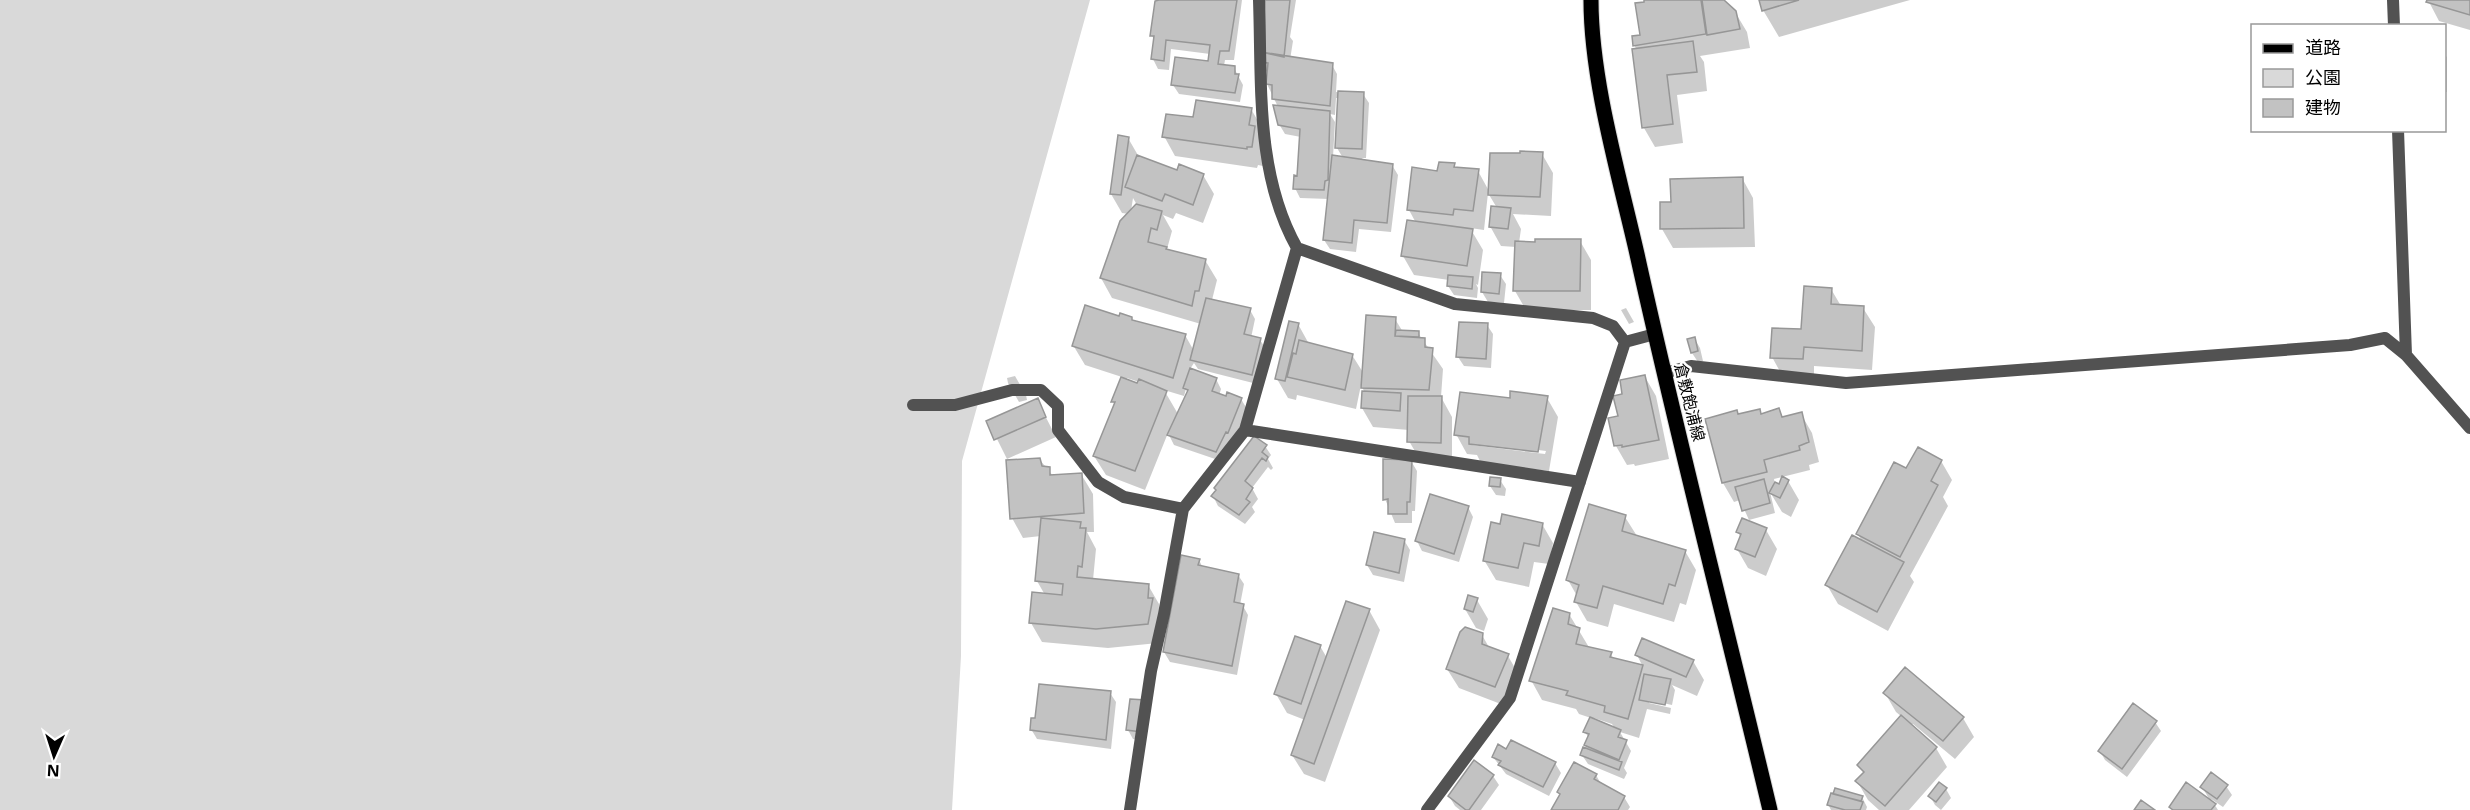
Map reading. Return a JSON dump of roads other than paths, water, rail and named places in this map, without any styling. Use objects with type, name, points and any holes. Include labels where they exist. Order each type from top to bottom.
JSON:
[{"type":"main road","name":"倉敷飽浦線","points":[[1591,0],[1591,21],[1601,94],[1655,334],[1770,810]]},
{"type":"street","points":[[1259,0],[1264,150],[1283,224],[1297,248],[1455,304],[1593,318],[1613,326],[1625,342]]},
{"type":"street","points":[[2393,0],[2394,24]]},
{"type":"street","points":[[2398,132],[2406,355]]},
{"type":"street","points":[[1130,810],[1151,670],[1164,614],[1183,509],[1245,430],[1297,248]]},
{"type":"street","points":[[1625,342],[1655,334]]},
{"type":"street","points":[[1665,373],[1692,366],[1846,383],[2350,345],[2385,338],[2406,355],[2470,428]]},
{"type":"street","points":[[1427,810],[1510,698],[1625,342]]},
{"type":"street","points":[[913,405],[955,405],[1012,390],[1041,390],[1058,406],[1058,430],[1098,482],[1124,497],[1183,509]]},
{"type":"street","points":[[1245,430],[1580,482]]}]
